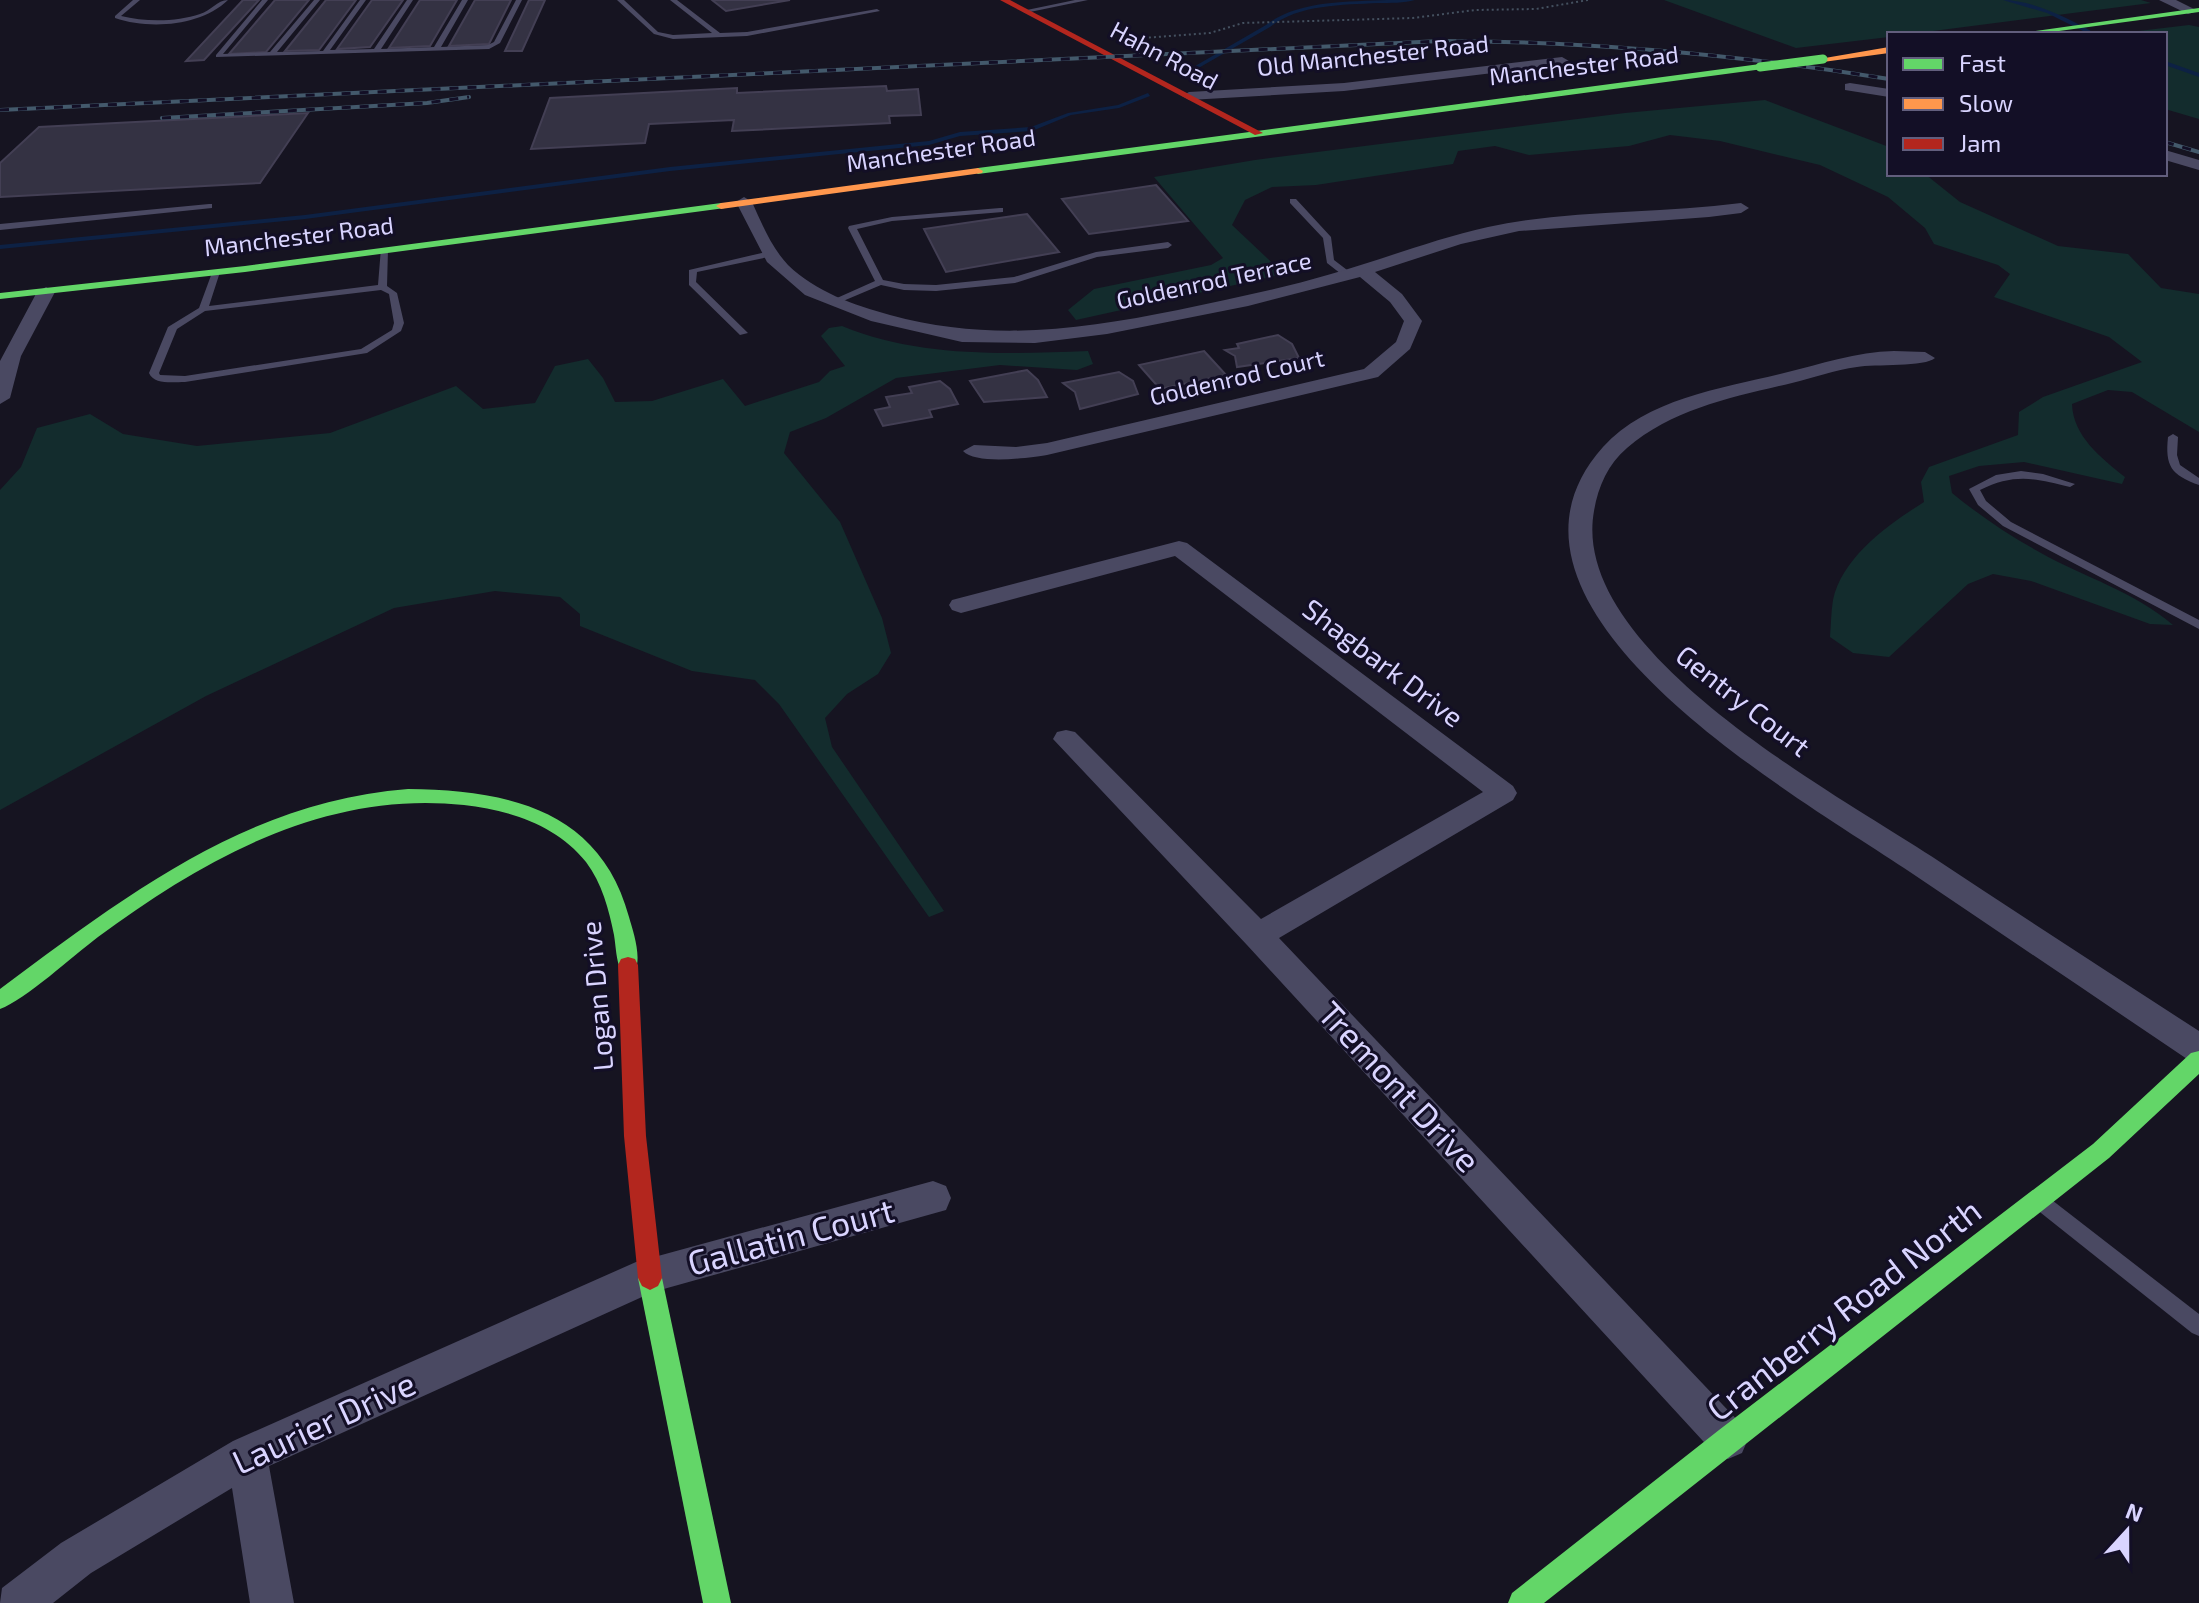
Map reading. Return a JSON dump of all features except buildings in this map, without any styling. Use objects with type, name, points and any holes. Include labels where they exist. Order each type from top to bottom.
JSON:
[{"type":"main road","name":"Hahn Road","points":[[1004,0],[1258,133]]},
{"type":"main road","points":[[2034,32],[2197,11]]},
{"type":"main road","name":"Manchester Road","points":[[0,296],[216,272],[1887,50]]},
{"type":"main road","name":"Logan Drive","points":[[0,1000],[179,870],[229,842],[283,820],[333,805],[414,795],[462,797],[516,807],[553,823],[583,845],[600,866],[616,902],[625,948],[634,1117],[649,1275],[717,1603]]},
{"type":"main road","name":"Cranberry Road North","points":[[1522,1603],[1728,1439],[2101,1151],[2199,1060]]},
{"type":"street","points":[[2165,0],[2197,11]]},
{"type":"street","name":"Old Manchester Road","points":[[1189,96],[1344,87],[1562,61]]},
{"type":"street","points":[[1850,87],[1887,93]]},
{"type":"street","points":[[2167,156],[2199,165]]},
{"type":"street","name":"Goldenrod Terrace","points":[[744,202],[770,254],[787,273],[815,295],[879,318],[945,333],[1012,338],[1132,325],[1296,290],[1453,241],[1512,227],[1592,219],[1684,216],[1741,208]]},
{"type":"street","name":"Goldenrod Court","points":[[974,451],[1016,453],[1047,449],[1371,373],[1404,346],[1411,337],[1413,321],[1396,298],[1355,273]]},
{"type":"street","points":[[0,398],[2,383],[18,339],[46,292]]},
{"type":"street","name":"Gentry Court","points":[[1925,358],[1860,360],[1718,396],[1652,422],[1624,438],[1593,474],[1584,498],[1580,526],[1584,563],[1596,595],[1622,633],[1659,676],[1712,721],[1826,802],[2199,1049]]},
{"type":"street","name":"Shagbark Drive","points":[[961,605],[1179,548],[1503,793],[1258,936]]},
{"type":"street","name":"Tremont Drive","points":[[1066,739],[1258,936],[1728,1439]]},
{"type":"street","name":"Gallatin Court","points":[[649,1275],[933,1198]]},
{"type":"street","name":"Laurier Drive","points":[[17,1603],[76,1558],[247,1455],[649,1275]]},
{"type":"street","points":[[247,1455],[272,1603]]},
{"type":"lane","points":[[137,0],[117,17],[128,21],[195,17],[216,9],[225,0]]},
{"type":"lane","points":[[265,0],[217,54],[494,45],[519,0]]},
{"type":"lane","points":[[272,54],[317,0]]},
{"type":"lane","points":[[325,52],[363,0]]},
{"type":"lane","points":[[376,51],[410,0]]},
{"type":"lane","points":[[436,49],[465,0]]},
{"type":"lane","points":[[620,0],[662,36],[747,34],[877,11]]},
{"type":"lane","points":[[673,0],[718,35]]},
{"type":"lane","points":[[1025,11],[1085,0]]},
{"type":"lane","points":[[1293,201],[1327,237],[1330,261],[1355,273]]},
{"type":"lane","points":[[0,227],[209,206]]},
{"type":"lane","points":[[880,282],[852,228],[892,219],[1000,210]]},
{"type":"lane","points":[[833,302],[880,282],[904,287],[936,288],[1015,280],[1096,255],[1168,245]]},
{"type":"lane","points":[[382,287],[384,250]]},
{"type":"lane","points":[[743,333],[692,283],[693,270],[770,254]]},
{"type":"lane","points":[[203,309],[216,272]]},
{"type":"lane","points":[[382,287],[393,293],[399,323],[392,335],[364,351],[185,379],[156,378],[154,373],[173,327],[203,309],[382,287]]},
{"type":"lane","points":[[2173,437],[2171,461],[2177,471],[2199,482]]},
{"type":"lane","points":[[2070,484],[2029,474],[1999,475],[1974,489],[1982,503],[2007,524],[2199,625]]},
{"type":"lane","points":[[2038,1201],[2199,1326]]},
{"type":"path","points":[[1092,46],[1132,38],[1210,33],[1255,23],[1331,18],[1413,18],[1475,10],[1536,9],[1588,0]]},
{"type":"green space","points":[[1664,0],[2141,0],[2151,3],[1926,32],[1887,32],[1887,37],[1796,48]]},
{"type":"green space","points":[[2189,25],[2199,27],[2199,119],[2167,110],[2167,32],[2130,32]]},
{"type":"green space","points":[[1765,100],[1887,146],[1887,176],[1928,176],[1960,202],[2058,246],[2128,254],[2161,288],[2199,294],[2199,432],[2132,392],[2108,390],[2072,404],[2077,426],[2083,436],[2125,477],[2122,484],[2024,462],[1979,466],[1949,476],[1952,493],[1995,525],[2057,562],[2142,603],[2173,625],[2150,624],[2031,581],[1993,574],[1968,584],[1889,657],[1853,653],[1830,637],[1833,600],[1846,570],[1882,531],[1924,502],[1921,482],[1929,467],[2018,435],[2019,412],[2043,397],[2142,362],[2109,337],[1994,297],[2010,274],[1998,265],[1934,244],[1925,228],[1888,197],[1820,165],[1720,141],[1670,135],[1629,146],[1529,155],[1495,146],[1458,151],[1453,164],[1316,185],[1272,187],[1245,200],[1232,225],[1284,274],[1076,320],[1068,310],[1094,289],[1211,265],[1223,258],[1154,177],[1255,160],[1625,113]]},
{"type":"green space","points":[[842,326],[902,344],[932,349],[994,353],[1088,351],[1093,364],[1077,370],[1000,365],[896,378],[826,418],[790,432],[784,453],[840,522],[882,618],[891,653],[878,674],[847,694],[825,718],[832,747],[944,911],[929,917],[779,704],[755,680],[692,671],[580,626],[580,614],[560,597],[495,591],[394,608],[206,696],[0,810],[0,490],[21,467],[37,428],[90,414],[123,434],[197,446],[330,433],[456,386],[483,409],[535,403],[555,366],[588,359],[603,378],[615,402],[652,401],[723,379],[745,406],[819,382],[830,371],[845,366],[821,336],[829,328]]},
{"type":"waterway","points":[[1193,69],[1278,18],[1294,12],[1335,5],[1413,0]]},
{"type":"waterway","points":[[2005,0],[2049,12],[2089,32]]},
{"type":"waterway","points":[[2167,64],[2199,75]]},
{"type":"waterway","points":[[0,247],[305,217],[670,169],[929,143],[960,134],[1032,129],[1070,114],[1119,106],[1148,95]]},
{"type":"railway","points":[[0,110],[1440,41],[1665,51],[1887,79]]},
{"type":"railway","points":[[162,118],[427,103],[469,97]]},
{"type":"railway","points":[[2167,143],[2199,152]]},
{"type":"traffic: fast","points":[[2033,32],[2199,10]]},
{"type":"traffic: fast","points":[[1760,67],[1823,59]]},
{"type":"traffic: fast","points":[[978,171],[1760,67]]},
{"type":"traffic: fast","points":[[0,296],[245,269],[721,206]]},
{"type":"traffic: fast","points":[[0,1000],[138,898],[227,846],[331,807],[376,798],[408,796],[443,796],[512,807],[543,819],[571,835],[592,856],[607,880],[621,922],[628,965]]},
{"type":"traffic: fast","points":[[1522,1603],[1728,1439],[2101,1151],[2199,1060]]},
{"type":"traffic: fast","points":[[650,1278],[717,1603]]},
{"type":"traffic: slow","points":[[1823,59],[1887,50]]},
{"type":"traffic: slow","points":[[721,206],[978,171]]},
{"type":"traffic: jam","points":[[1004,0],[1258,133]]},
{"type":"traffic: jam","points":[[628,965],[635,1136],[650,1278]]}]
